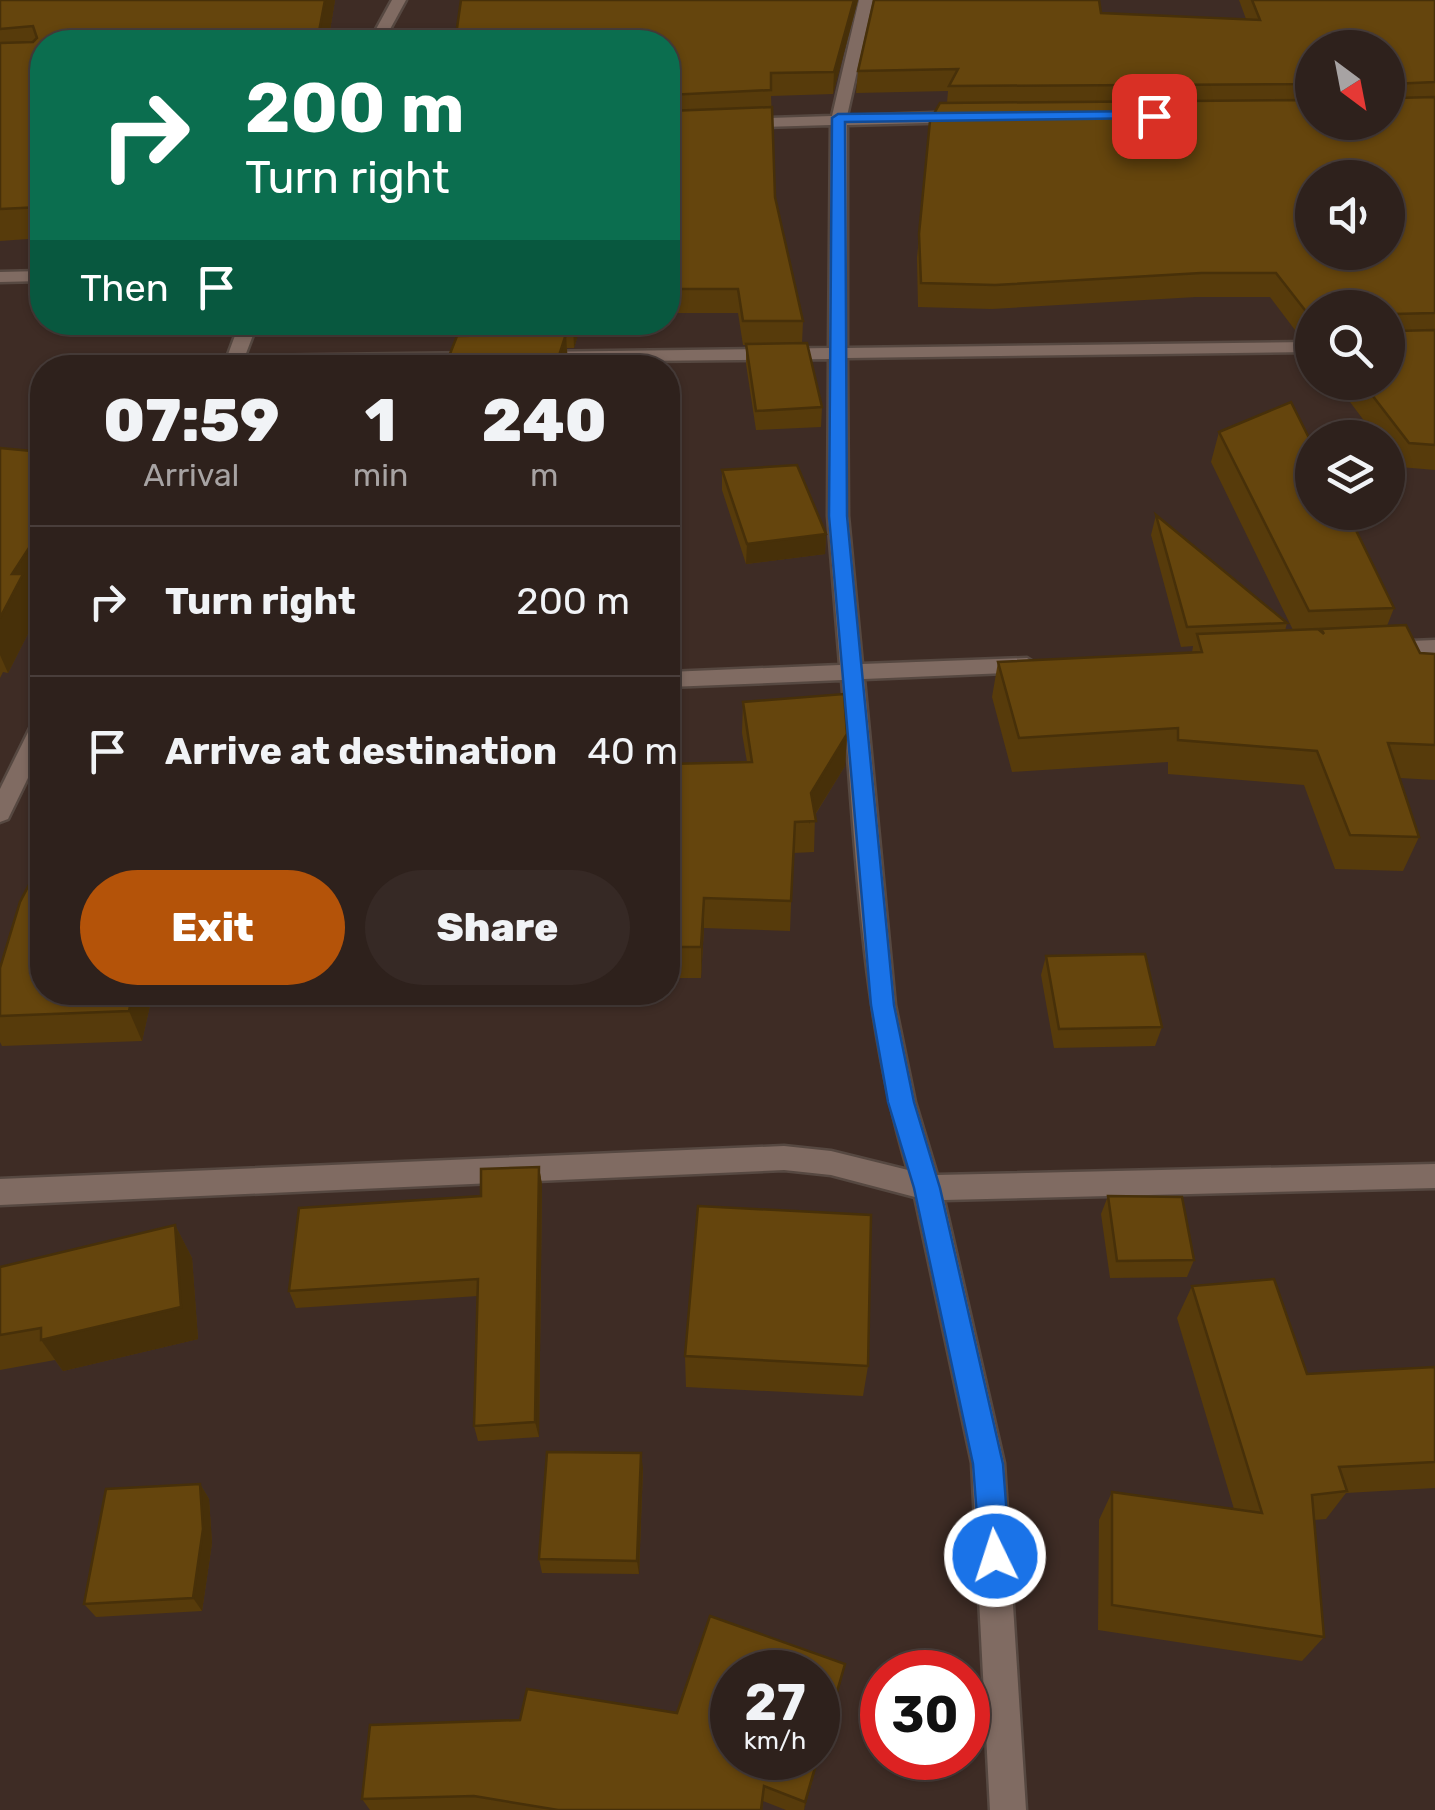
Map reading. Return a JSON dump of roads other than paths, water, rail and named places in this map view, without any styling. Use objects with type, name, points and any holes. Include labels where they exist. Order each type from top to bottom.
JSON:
[{"type":"street","points":[[383,30],[399,0]]},
{"type":"street","points":[[866,0],[838,118],[838,516],[882,1005],[901,1102],[927,1188],[988,1464],[1008,1810]]},
{"type":"street","points":[[680,125],[977,117]]},
{"type":"street","points":[[0,277],[30,276]]},
{"type":"street","points":[[680,356],[1295,346]]},
{"type":"street","points":[[1358,650],[1435,647]]},
{"type":"street","points":[[680,680],[1048,664]]},
{"type":"street","points":[[0,813],[30,751]]},
{"type":"street","points":[[0,1192],[784,1158],[831,1163],[927,1188],[1435,1176]]}]
